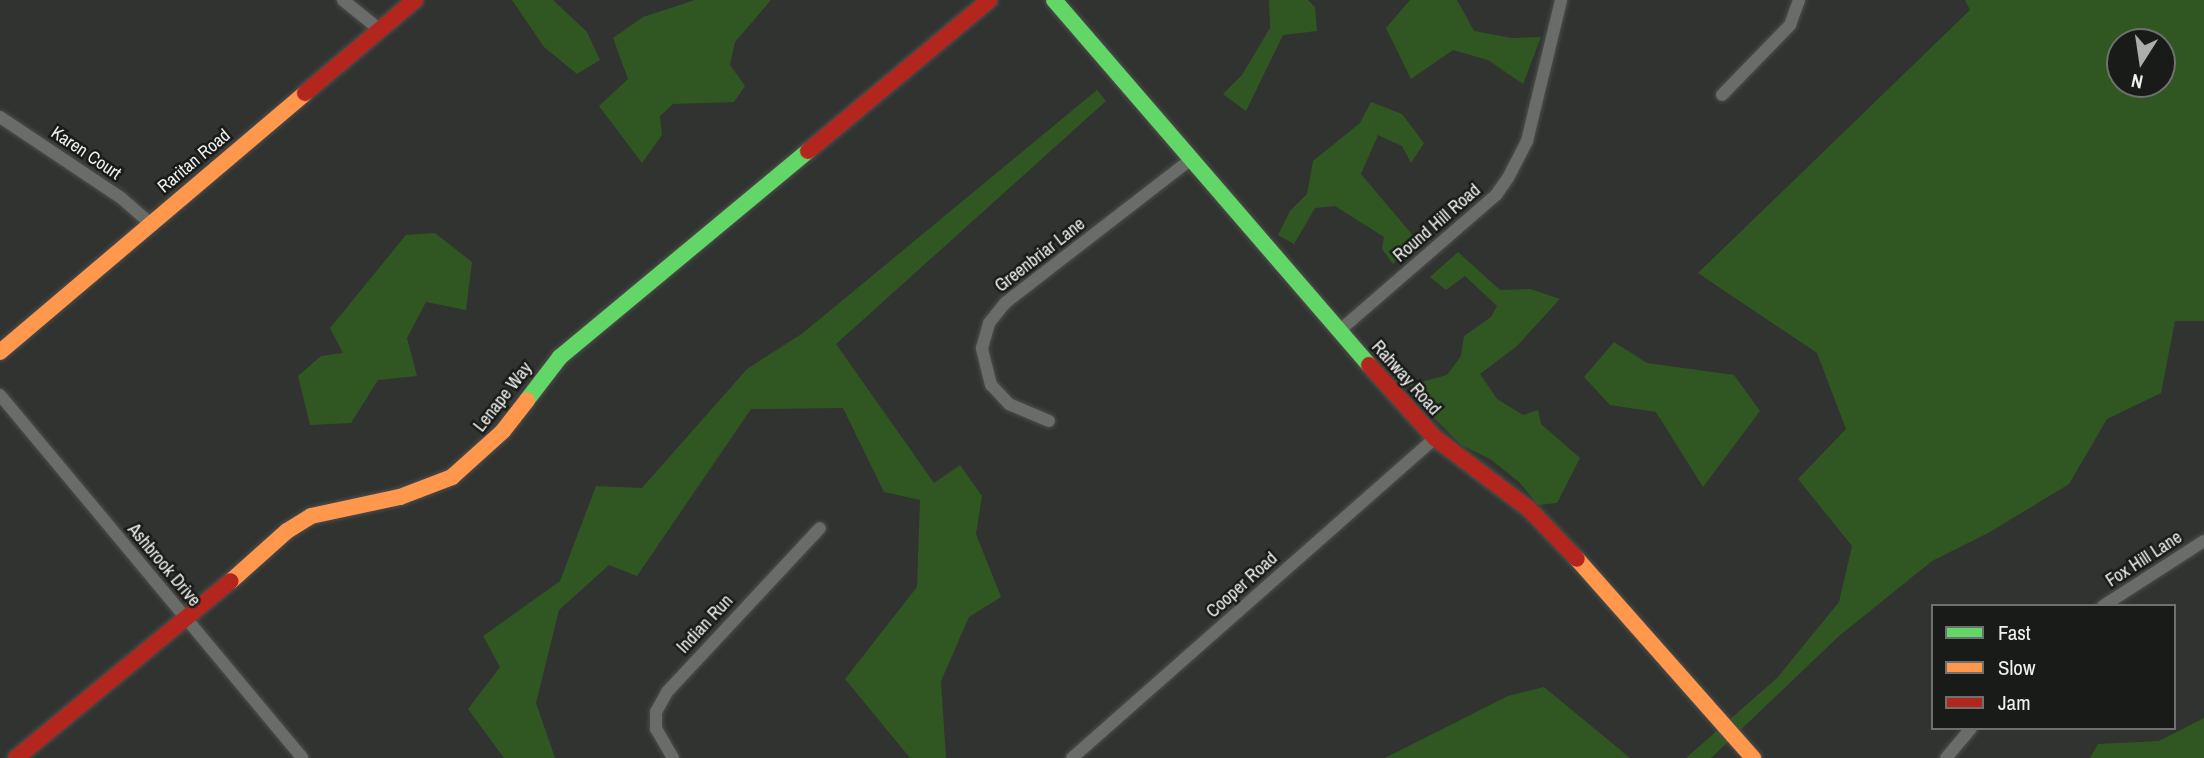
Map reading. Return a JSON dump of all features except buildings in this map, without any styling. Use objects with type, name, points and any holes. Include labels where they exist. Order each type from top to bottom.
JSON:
[{"type":"street","points":[[343,0],[380,30]]},
{"type":"street","name":"Raritan Road","points":[[0,352],[415,0]]},
{"type":"street","name":"Lenape Way","points":[[16,758],[188,621],[287,531],[311,516],[400,497],[452,477],[503,431],[560,356],[989,0]]},
{"type":"street","name":"Rahway Road","points":[[1054,0],[1189,161],[1435,438],[1529,509],[1630,614],[1753,758]]},
{"type":"street","name":"Round Hill Road","points":[[1339,331],[1496,195],[1508,178],[1527,141],[1561,0]]},
{"type":"street","points":[[1722,95],[1790,25],[1799,0]]},
{"type":"street","name":"Karen Court","points":[[0,117],[120,197],[150,223]]},
{"type":"street","name":"Greenbriar Lane","points":[[1049,421],[1009,404],[991,385],[982,361],[989,323],[1005,303],[1189,161]]},
{"type":"street","name":"Ashbrook Drive","points":[[0,395],[302,758]]},
{"type":"street","name":"Cooper Road","points":[[1072,758],[1435,438]]},
{"type":"street","name":"Indian Run","points":[[673,758],[656,729],[656,712],[667,692],[820,528]]},
{"type":"street","name":"Fox Hill Lane","points":[[2106,604],[2204,541]]},
{"type":"street","points":[[1946,758],[1968,730]]},
{"type":"green space","points":[[512,0],[553,0],[587,32],[600,60],[577,74],[544,47]]},
{"type":"green space","points":[[695,0],[771,0],[735,42],[730,65],[745,86],[734,102],[673,104],[660,116],[662,135],[642,163],[599,106],[628,79],[613,38],[643,17]]},
{"type":"green space","points":[[1269,0],[1308,0],[1315,7],[1317,31],[1283,35],[1246,111],[1223,94],[1242,75],[1270,28]]},
{"type":"green space","points":[[1410,0],[1457,0],[1474,31],[1512,38],[1541,37],[1523,84],[1488,60],[1453,50],[1411,79],[1386,28]]},
{"type":"green space","points":[[1965,0],[2204,0],[2204,321],[2175,321],[2161,393],[2107,419],[2069,484],[1990,532],[1932,561],[1839,636],[1711,758],[1686,758],[1777,678],[1839,602],[1852,546],[1798,479],[1846,429],[1817,353],[1698,273],[1970,10]]},
{"type":"green space","points":[[1097,90],[1106,101],[836,344],[934,483],[960,465],[982,496],[976,534],[1001,597],[969,617],[941,681],[946,758],[910,758],[845,679],[917,587],[920,500],[884,492],[843,408],[751,409],[637,576],[609,565],[559,610],[536,703],[555,758],[504,758],[468,709],[500,667],[483,636],[560,581],[596,486],[642,488],[747,369],[803,333]]},
{"type":"green space","points":[[1371,102],[1402,114],[1424,143],[1411,163],[1402,146],[1378,135],[1361,174],[1415,238],[1393,264],[1382,249],[1384,237],[1335,206],[1315,208],[1294,244],[1278,235],[1290,211],[1307,194],[1313,161],[1360,123]]},
{"type":"green space","points":[[435,233],[472,262],[466,310],[426,302],[407,338],[417,376],[378,380],[351,423],[310,425],[298,376],[321,356],[343,353],[330,328],[406,235]]},
{"type":"green space","points":[[1458,252],[1500,290],[1530,289],[1560,299],[1517,346],[1480,374],[1497,399],[1523,415],[1538,410],[1541,424],[1580,458],[1557,503],[1538,505],[1519,482],[1490,459],[1461,445],[1421,405],[1410,385],[1447,375],[1461,356],[1464,336],[1491,317],[1497,306],[1465,276],[1446,290],[1430,277]]},
{"type":"green space","points":[[1614,342],[1647,363],[1734,375],[1760,411],[1703,487],[1656,412],[1610,405],[1584,377]]},
{"type":"green space","points":[[1544,687],[1630,758],[1385,758],[1508,696]]},
{"type":"green space","points":[[2204,718],[2204,758],[2090,758],[2098,744],[2159,741]]},
{"type":"traffic: fast","points":[[1054,0],[1369,365]]},
{"type":"traffic: fast","points":[[527,400],[560,357],[808,151]]},
{"type":"traffic: slow","points":[[0,352],[305,93]]},
{"type":"traffic: slow","points":[[231,581],[287,531],[311,516],[400,497],[452,477],[503,431],[527,400]]},
{"type":"traffic: slow","points":[[1577,559],[1753,758]]},
{"type":"traffic: jam","points":[[305,93],[415,0]]},
{"type":"traffic: jam","points":[[808,151],[989,0]]},
{"type":"traffic: jam","points":[[1369,365],[1435,438],[1529,509],[1577,559]]},
{"type":"traffic: jam","points":[[16,758],[231,581]]}]
